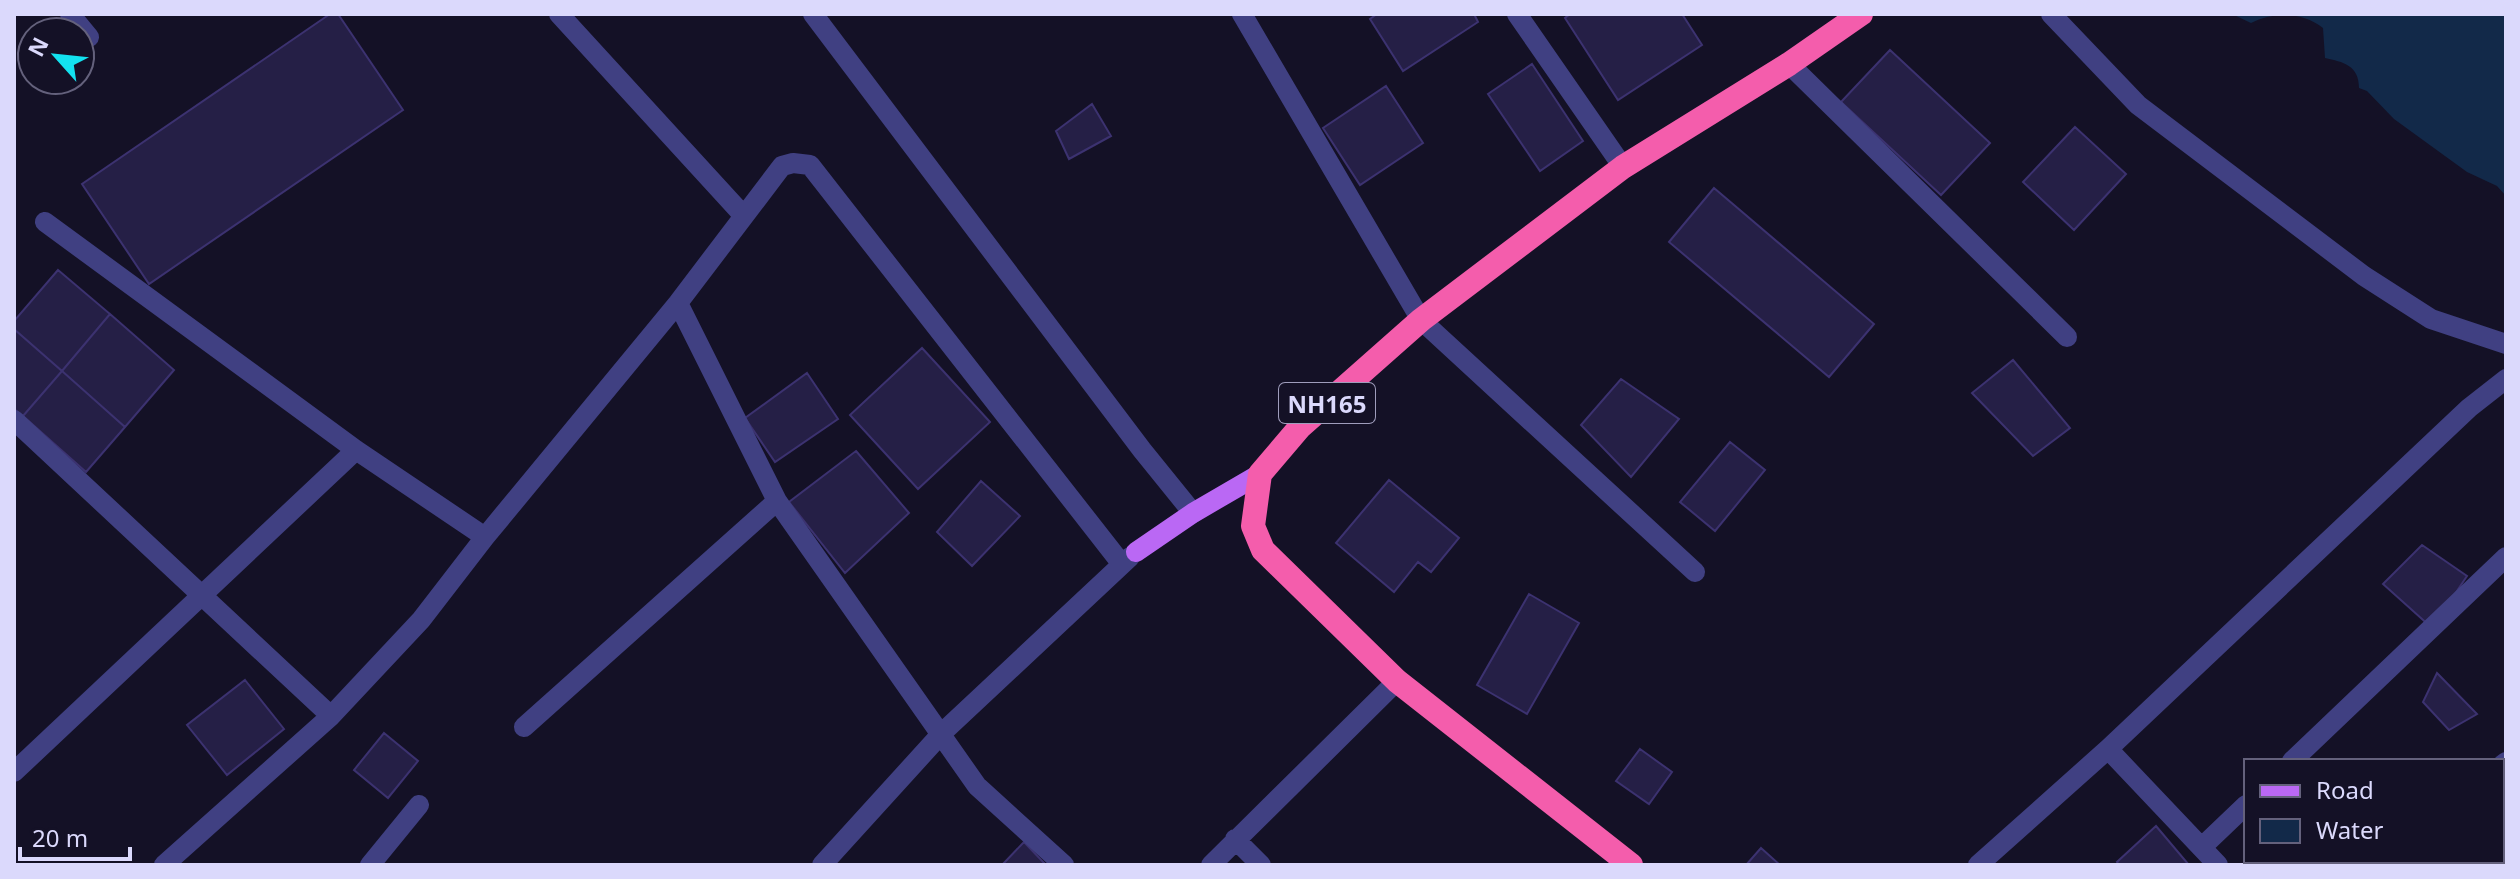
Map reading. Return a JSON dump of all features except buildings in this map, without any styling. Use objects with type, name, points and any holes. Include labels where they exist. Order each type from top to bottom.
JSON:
[{"type":"highway","name":"NH165","points":[[1260,474],[1300,427],[1421,320],[1623,167],[1789,64],[1861,14]]},
{"type":"highway","points":[[1260,474],[1253,526],[1263,550],[1397,681],[1631,865]]},
{"type":"main road","points":[[1129,558],[1193,513],[1260,474]]},
{"type":"street","points":[[559,14],[743,215]]},
{"type":"street","points":[[813,14],[1142,450],[1193,513]]},
{"type":"street","points":[[1242,14],[1421,320],[1695,572]]},
{"type":"street","points":[[1517,14],[1623,167]]},
{"type":"street","points":[[2051,14],[2138,105],[2364,276],[2431,319],[2506,344]]},
{"type":"street","points":[[1789,64],[2067,337]]},
{"type":"street","points":[[164,865],[331,716],[421,620],[485,537],[678,303],[782,166],[793,163],[810,165],[1129,558],[942,733],[825,864]]},
{"type":"street","points":[[45,222],[356,450],[485,537]]},
{"type":"street","points":[[678,303],[777,501],[977,786],[1064,865]]},
{"type":"street","points":[[1978,865],[2108,749],[2469,408],[2506,379]]},
{"type":"street","points":[[14,420],[331,716]]},
{"type":"street","points":[[14,772],[356,450]]},
{"type":"street","points":[[524,727],[777,501]]},
{"type":"street","points":[[2294,759],[2506,557]]},
{"type":"street","points":[[1211,865],[1397,681]]},
{"type":"street","points":[[2108,749],[2218,865]]},
{"type":"street","points":[[370,865],[419,805]]},
{"type":"street","points":[[2202,847],[2244,807]]},
{"type":"street","points":[[1235,839],[1261,865]]},
{"type":"water","points":[[2232,14],[2506,14],[2506,196],[2497,186],[2467,172],[2394,119],[2367,91],[2359,88],[2353,69],[2325,58],[2323,28],[2297,16],[2269,16],[2251,23]]}]
